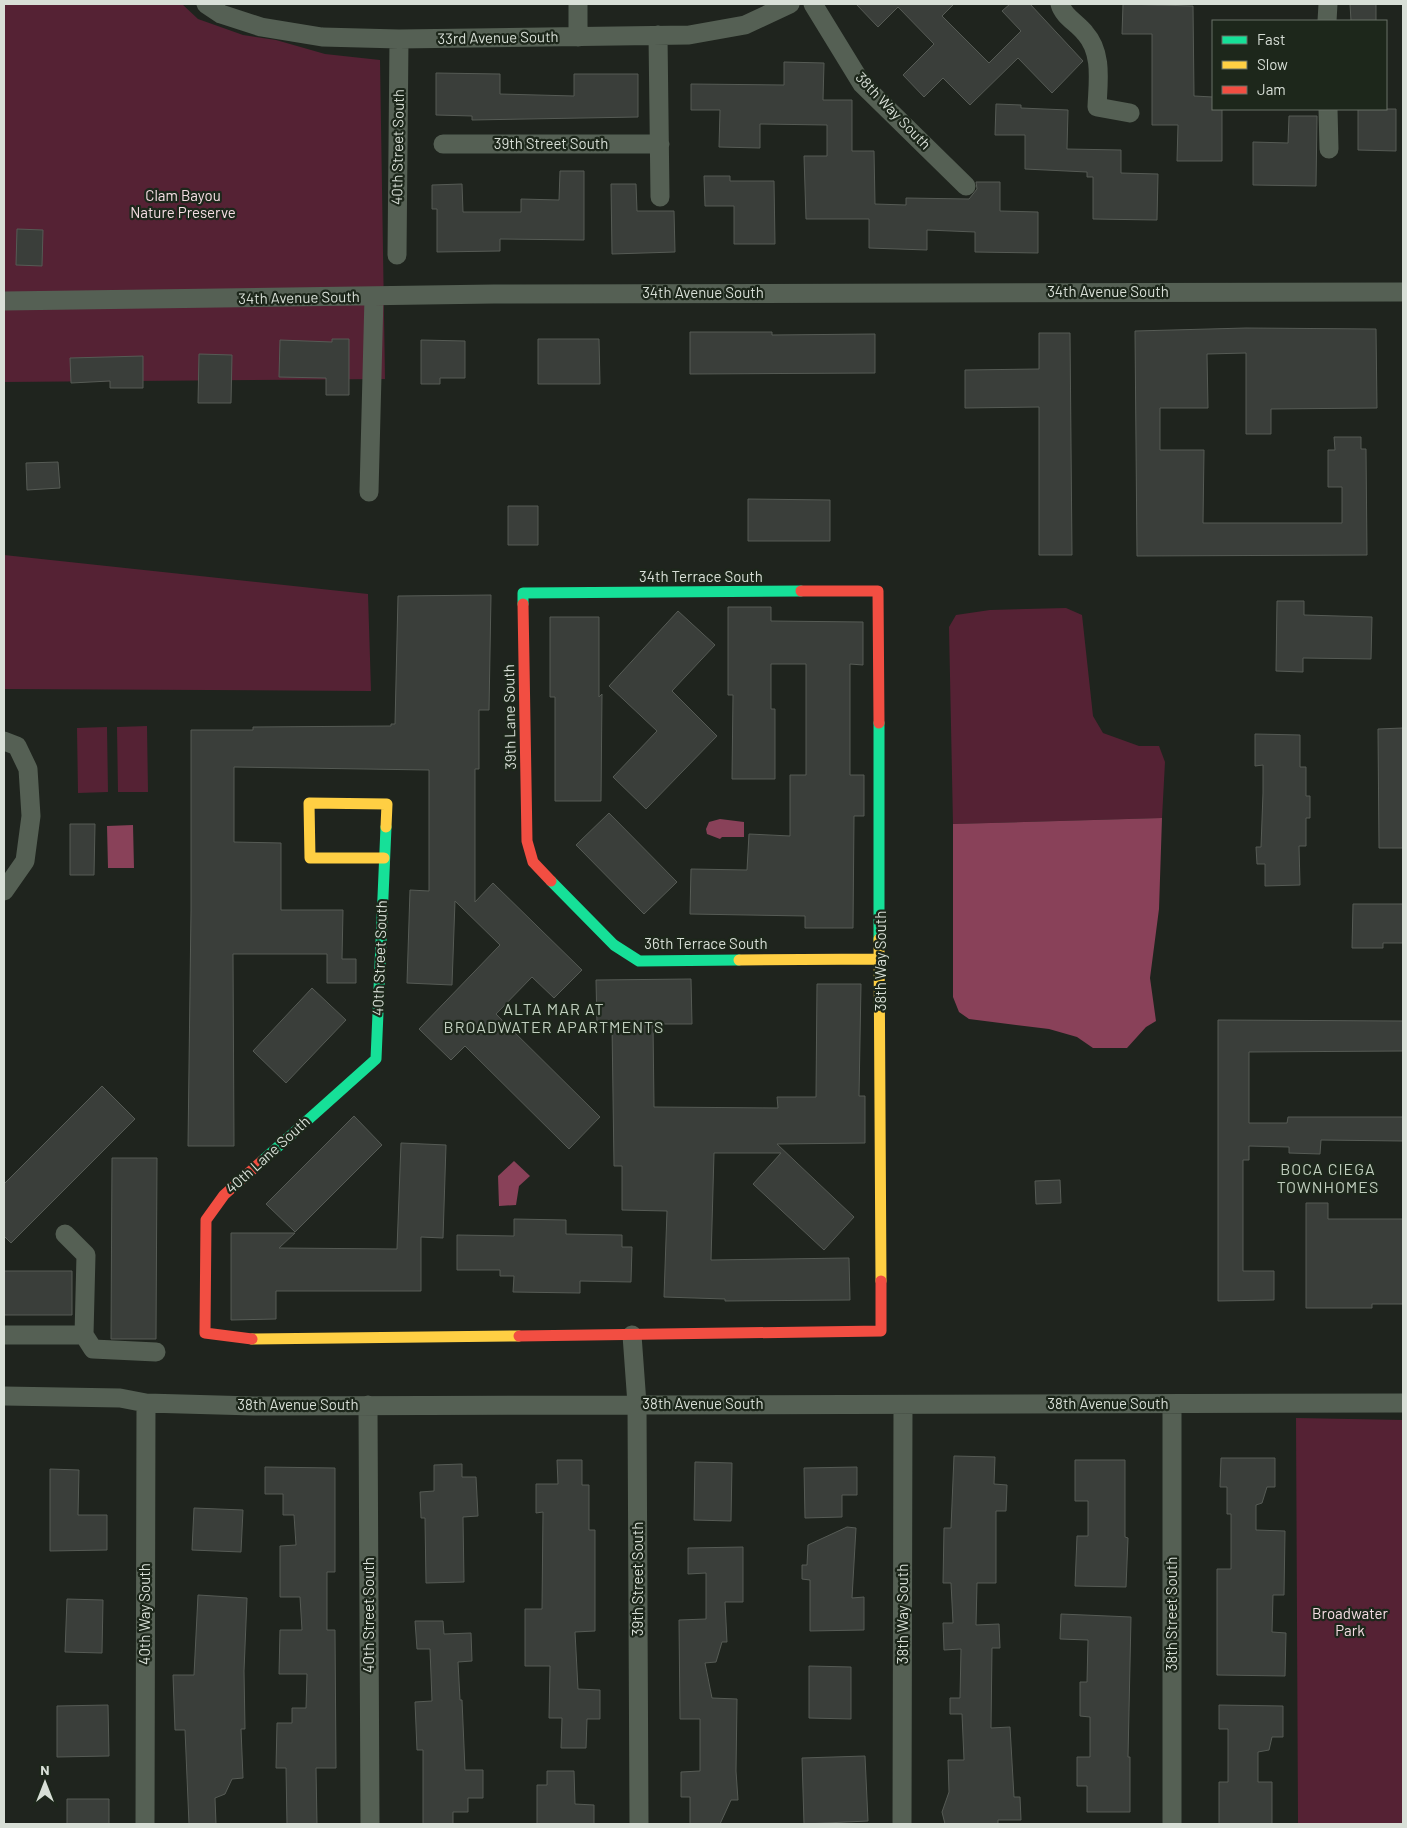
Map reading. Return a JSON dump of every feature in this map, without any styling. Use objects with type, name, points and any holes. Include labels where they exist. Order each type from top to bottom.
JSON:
[{"type":"street","name":"33rd Avenue South","points":[[206,4],[221,14],[261,27],[322,37],[399,39],[689,35],[745,24],[790,4]]},
{"type":"street","points":[[578,4],[578,37]]},
{"type":"street","name":"38th Way South","points":[[813,4],[862,84],[966,186]]},
{"type":"street","points":[[1060,4],[1062,10],[1087,34],[1098,54],[1097,107],[1130,113]]},
{"type":"street","points":[[1327,20],[1328,4]]},
{"type":"street","points":[[658,36],[660,197]]},
{"type":"street","name":"40th Street South","points":[[397,255],[399,39]]},
{"type":"street","points":[[1328,110],[1329,149]]},
{"type":"street","name":"39th Street South","points":[[443,144],[660,144]]},
{"type":"street","name":"34th Avenue South","points":[[4,302],[677,293],[1403,292]]},
{"type":"street","points":[[369,492],[374,297]]},
{"type":"street","name":"38th Way South","points":[[632,1335],[880,1331],[881,958],[878,591]]},
{"type":"street","name":"34th Terrace South","points":[[523,593],[878,591]]},
{"type":"street","name":"39th Lane South","points":[[523,593],[527,841]]},
{"type":"street","points":[[4,741],[17,746],[28,769],[31,816],[25,861],[4,891]]},
{"type":"street","name":"40th Street South","points":[[376,1059],[387,804],[309,803],[310,858],[384,858]]},
{"type":"street","name":"36th Terrace South","points":[[527,841],[533,862],[614,945],[639,961],[881,958]]},
{"type":"street","name":"40th Lane South","points":[[376,1059],[224,1195],[206,1220],[205,1333],[253,1338],[632,1335]]},
{"type":"street","points":[[65,1234],[86,1255],[84,1335],[93,1350],[156,1352]]},
{"type":"street","points":[[4,1335],[84,1335]]},
{"type":"street","name":"39th Street South","points":[[632,1335],[637,1404],[639,1824]]},
{"type":"street","name":"38th Avenue South","points":[[4,1396],[120,1398],[146,1403],[368,1405],[1403,1403]]},
{"type":"street","name":"40th Way South","points":[[145,1824],[146,1403]]},
{"type":"street","name":"38th Way South","points":[[902,1824],[903,1404]]},
{"type":"street","name":"38th Street South","points":[[1172,1404],[1172,1824]]},
{"type":"street","name":"40th Street South","points":[[368,1405],[370,1824]]},
{"type":"green space","name":"Clam Bayou Nature Preserve","points":[[4,4],[182,4],[198,19],[243,35],[276,40],[325,54],[380,60],[385,379],[4,382]]},
{"type":"green space","points":[[4,555],[368,594],[371,691],[4,689]]},
{"type":"green space","points":[[1066,608],[1082,615],[1093,716],[1103,733],[1139,746],[1159,746],[1165,762],[1162,818],[953,824],[949,627],[956,615],[990,610]]},
{"type":"green space","points":[[147,726],[148,792],[118,792],[117,727]]},
{"type":"green space","points":[[107,727],[108,792],[78,793],[77,728]]},
{"type":"green space","name":"Broadwater Park","points":[[1296,1418],[1403,1420],[1403,1824],[1298,1824]]},
{"type":"shaded area","points":[[1162,818],[1159,909],[1150,978],[1156,1021],[1146,1027],[1127,1048],[1093,1048],[1077,1037],[1049,1029],[969,1019],[959,1012],[953,997],[953,824]]},
{"type":"shaded area","points":[[720,819],[744,822],[744,837],[722,837],[720,839],[707,834],[706,829],[709,822]]},
{"type":"shaded area","points":[[133,825],[134,868],[108,868],[107,826]]},
{"type":"shaded area","points":[[514,1161],[530,1176],[519,1186],[516,1205],[499,1206],[498,1176]]},
{"type":"building","points":[[856,4],[954,4],[942,16],[989,63],[1021,31],[1002,11],[1010,4],[1030,4],[1083,61],[1052,93],[1018,58],[970,105],[943,78],[924,97],[903,75],[934,44],[898,7],[878,27]]},
{"type":"building","points":[[1123,4],[1193,6],[1194,96],[1212,97],[1212,110],[1222,110],[1222,161],[1177,161],[1178,125],[1152,125],[1152,34],[1122,34]]},
{"type":"building","points":[[1350,4],[1376,4],[1376,20],[1351,20]]},
{"type":"building","points":[[784,62],[824,63],[823,100],[852,100],[852,151],[874,151],[875,204],[906,205],[906,198],[969,199],[977,189],[976,182],[1000,182],[1000,211],[1038,212],[1038,253],[975,252],[975,232],[927,230],[927,250],[869,248],[869,219],[806,219],[804,156],[827,156],[827,125],[760,124],[760,148],[719,147],[720,110],[691,110],[691,84],[784,85]]},
{"type":"building","points":[[436,73],[500,74],[500,94],[574,96],[574,74],[638,74],[638,117],[472,120],[472,116],[436,115]]},
{"type":"building","points":[[996,104],[1021,105],[1021,108],[1068,110],[1067,149],[1121,150],[1121,173],[1158,174],[1157,220],[1093,219],[1093,177],[1087,177],[1087,172],[1025,169],[1025,135],[995,135]]},
{"type":"building","points":[[1396,109],[1396,151],[1358,150],[1358,110]]},
{"type":"building","points":[[1289,116],[1317,116],[1316,186],[1253,185],[1253,142],[1288,143]]},
{"type":"building","points":[[560,171],[584,171],[584,240],[500,239],[500,251],[437,252],[437,209],[432,209],[432,185],[462,184],[463,212],[521,212],[521,199],[559,200]]},
{"type":"building","points":[[704,176],[730,176],[730,181],[774,181],[775,244],[734,244],[734,206],[705,206]]},
{"type":"building","points":[[611,184],[636,184],[637,211],[674,211],[675,252],[612,254]]},
{"type":"building","points":[[17,229],[43,230],[42,266],[16,265]]},
{"type":"building","points":[[1246,328],[1376,329],[1377,408],[1271,409],[1271,434],[1246,434],[1246,353],[1207,354],[1208,408],[1160,408],[1160,450],[1204,450],[1203,523],[1342,523],[1342,487],[1328,487],[1328,450],[1335,450],[1334,437],[1361,437],[1361,449],[1366,449],[1367,555],[1137,556],[1135,331]]},
{"type":"building","points":[[690,332],[772,332],[772,335],[875,334],[875,373],[690,374]]},
{"type":"building","points":[[1039,333],[1070,333],[1072,555],[1039,555],[1039,407],[965,408],[965,370],[1039,369]]},
{"type":"building","points":[[332,339],[349,339],[349,395],[326,395],[326,378],[279,377],[280,340],[332,342]]},
{"type":"building","points":[[538,339],[599,339],[600,384],[538,384]]},
{"type":"building","points":[[421,340],[465,341],[465,378],[440,378],[440,384],[421,384]]},
{"type":"building","points":[[199,354],[232,355],[231,403],[198,403]]},
{"type":"building","points":[[143,356],[143,388],[110,388],[110,381],[71,383],[70,358]]},
{"type":"building","points":[[58,462],[60,488],[27,490],[26,463]]},
{"type":"building","points":[[748,499],[830,500],[830,541],[748,541]]},
{"type":"building","points":[[508,506],[538,506],[538,545],[508,545]]},
{"type":"building","points":[[491,595],[489,710],[479,710],[479,769],[475,769],[475,902],[493,883],[582,970],[554,998],[532,977],[496,1014],[600,1117],[569,1149],[465,1046],[451,1060],[419,1029],[500,945],[455,901],[452,985],[407,983],[410,890],[429,891],[429,770],[234,767],[234,842],[281,843],[281,910],[343,910],[342,959],[356,959],[356,983],[327,983],[327,954],[233,954],[234,1146],[188,1146],[191,730],[253,730],[253,727],[391,726],[391,724],[395,724],[398,596]]},
{"type":"building","points":[[1277,601],[1304,601],[1304,615],[1372,617],[1371,659],[1303,658],[1303,672],[1276,671]]},
{"type":"building","points":[[728,607],[771,607],[771,621],[863,622],[863,665],[850,664],[850,775],[864,775],[864,816],[854,816],[853,928],[805,928],[805,916],[690,914],[691,869],[747,870],[749,834],[790,836],[790,775],[806,775],[806,664],[771,664],[771,709],[775,709],[775,779],[732,779],[733,695],[728,695]]},
{"type":"building","points":[[678,611],[715,645],[672,691],[717,736],[646,809],[613,777],[657,731],[609,686]]},
{"type":"building","points":[[550,617],[599,617],[599,697],[602,694],[601,801],[555,801],[555,697],[550,697]]},
{"type":"building","points":[[1403,728],[1403,848],[1379,848],[1378,729]]},
{"type":"building","points":[[1255,734],[1300,735],[1300,767],[1306,767],[1306,796],[1310,796],[1310,818],[1306,818],[1306,846],[1299,846],[1300,885],[1265,886],[1265,864],[1257,864],[1256,847],[1261,847],[1263,765],[1255,766]]},
{"type":"building","points":[[609,813],[677,882],[644,914],[576,845]]},
{"type":"building","points":[[70,824],[95,824],[94,875],[70,875]]},
{"type":"building","points":[[1353,904],[1403,904],[1403,943],[1383,943],[1383,948],[1352,948]]},
{"type":"building","points":[[691,979],[692,1024],[653,1024],[654,1107],[778,1108],[777,1097],[816,1097],[817,984],[861,984],[859,1096],[865,1096],[865,1143],[777,1144],[854,1217],[824,1250],[753,1184],[781,1153],[714,1153],[711,1260],[849,1258],[850,1300],[725,1301],[725,1299],[664,1297],[667,1211],[622,1210],[622,1166],[614,1166],[612,1025],[597,1025],[596,980]]},
{"type":"building","points":[[312,988],[346,1020],[286,1083],[253,1051]]},
{"type":"building","points":[[1218,1020],[1403,1021],[1403,1051],[1249,1052],[1249,1123],[1287,1123],[1288,1117],[1403,1117],[1403,1141],[1321,1140],[1320,1154],[1289,1153],[1289,1147],[1249,1146],[1249,1160],[1243,1160],[1243,1271],[1274,1271],[1274,1300],[1218,1301]]},
{"type":"building","points":[[102,1086],[135,1119],[11,1243],[4,1236],[4,1184]]},
{"type":"building","points":[[354,1116],[382,1145],[295,1232],[266,1204]]},
{"type":"building","points":[[401,1143],[446,1145],[443,1238],[421,1237],[421,1291],[276,1291],[276,1319],[231,1320],[231,1233],[295,1233],[279,1248],[397,1249]]},
{"type":"building","points":[[112,1158],[157,1158],[156,1339],[111,1339]]},
{"type":"building","points":[[1060,1180],[1061,1203],[1036,1204],[1035,1181]]},
{"type":"building","points":[[1306,1203],[1328,1203],[1328,1219],[1403,1219],[1403,1304],[1372,1304],[1372,1308],[1306,1308]]},
{"type":"building","points":[[514,1219],[566,1220],[566,1234],[622,1235],[622,1247],[632,1247],[631,1282],[580,1281],[580,1293],[513,1292],[514,1276],[500,1276],[500,1270],[457,1270],[457,1235],[514,1236]]},
{"type":"building","points":[[4,1271],[72,1271],[72,1315],[4,1315]]},
{"type":"building","points":[[954,1456],[995,1457],[994,1484],[1007,1485],[1006,1511],[996,1511],[996,1583],[977,1583],[976,1625],[999,1624],[1000,1648],[992,1648],[991,1728],[1010,1727],[1014,1797],[1020,1797],[1021,1820],[998,1820],[998,1824],[945,1824],[942,1812],[949,1792],[948,1760],[964,1760],[962,1714],[950,1714],[950,1698],[960,1698],[961,1649],[944,1650],[943,1623],[953,1623],[951,1583],[943,1583],[944,1528],[951,1528]]},
{"type":"building","points":[[1221,1458],[1275,1458],[1275,1487],[1267,1487],[1262,1503],[1256,1505],[1256,1530],[1285,1531],[1284,1595],[1273,1595],[1272,1632],[1286,1633],[1285,1676],[1217,1675],[1217,1569],[1231,1569],[1231,1514],[1227,1514],[1227,1487],[1220,1487]]},
{"type":"building","points":[[557,1460],[582,1460],[582,1485],[589,1485],[589,1530],[595,1530],[595,1631],[575,1632],[578,1689],[600,1690],[600,1719],[587,1719],[586,1748],[561,1748],[562,1718],[549,1718],[550,1666],[525,1666],[525,1609],[542,1609],[543,1512],[536,1513],[536,1484],[558,1484]]},
{"type":"building","points":[[1075,1460],[1125,1460],[1125,1537],[1128,1538],[1126,1587],[1075,1586],[1077,1536],[1088,1536],[1088,1501],[1075,1501]]},
{"type":"building","points":[[695,1462],[732,1463],[731,1521],[694,1520]]},
{"type":"building","points":[[462,1464],[462,1477],[476,1477],[478,1516],[463,1517],[464,1582],[426,1583],[425,1518],[421,1518],[420,1492],[434,1491],[434,1465]]},
{"type":"building","points":[[265,1467],[335,1468],[335,1572],[327,1572],[327,1630],[335,1630],[336,1768],[316,1768],[317,1824],[287,1824],[286,1768],[276,1768],[277,1723],[292,1723],[292,1708],[306,1708],[307,1674],[279,1674],[280,1630],[302,1630],[300,1597],[280,1597],[280,1546],[296,1545],[294,1515],[283,1515],[283,1494],[265,1494]]},
{"type":"building","points":[[857,1467],[857,1495],[842,1495],[842,1517],[805,1518],[804,1468]]},
{"type":"building","points":[[50,1469],[79,1470],[78,1515],[107,1515],[107,1550],[50,1551]]},
{"type":"building","points":[[194,1508],[243,1510],[241,1552],[192,1550]]},
{"type":"building","points":[[847,1527],[856,1528],[852,1598],[864,1597],[864,1630],[810,1631],[810,1580],[802,1579],[802,1565],[807,1565],[808,1545]]},
{"type":"building","points":[[743,1547],[743,1602],[725,1602],[727,1642],[722,1642],[716,1662],[705,1663],[712,1698],[737,1699],[736,1771],[738,1800],[731,1800],[720,1824],[690,1824],[690,1797],[681,1797],[681,1772],[700,1771],[700,1719],[680,1719],[679,1620],[706,1619],[706,1573],[688,1574],[688,1548]]},
{"type":"building","points":[[198,1595],[247,1598],[244,1671],[245,1729],[241,1729],[243,1778],[232,1779],[225,1794],[215,1798],[216,1824],[189,1824],[185,1730],[175,1730],[173,1675],[194,1675]]},
{"type":"building","points":[[67,1599],[103,1600],[102,1653],[65,1652]]},
{"type":"building","points":[[1061,1614],[1131,1617],[1128,1757],[1130,1757],[1130,1812],[1087,1812],[1087,1786],[1077,1786],[1077,1757],[1090,1757],[1090,1717],[1080,1716],[1080,1682],[1087,1682],[1088,1640],[1060,1639]]},
{"type":"building","points":[[415,1621],[443,1621],[444,1634],[471,1633],[472,1661],[458,1662],[460,1700],[462,1700],[465,1770],[483,1770],[483,1798],[468,1798],[468,1812],[453,1812],[453,1824],[423,1824],[423,1750],[417,1750],[415,1702],[432,1701],[430,1649],[417,1649]]},
{"type":"building","points":[[809,1666],[851,1667],[851,1719],[809,1718]]},
{"type":"building","points":[[108,1705],[109,1756],[57,1757],[57,1706]]},
{"type":"building","points":[[1219,1705],[1283,1706],[1283,1737],[1272,1737],[1269,1750],[1258,1752],[1258,1782],[1272,1782],[1272,1824],[1219,1824],[1219,1782],[1228,1782],[1228,1729],[1219,1729]]},
{"type":"building","points":[[865,1756],[868,1821],[804,1824],[802,1758]]},
{"type":"building","points":[[547,1771],[574,1771],[575,1804],[594,1805],[594,1824],[537,1824],[537,1785],[547,1785]]},
{"type":"building","points":[[67,1799],[109,1799],[109,1824],[67,1824]]},
{"type":"traffic: fast","points":[[523,604],[523,593],[801,591]]},
{"type":"traffic: fast","points":[[879,723],[879,939]]},
{"type":"traffic: fast","points":[[262,1161],[376,1059],[386,827]]},
{"type":"traffic: fast","points":[[551,881],[614,945],[639,961],[739,960]]},
{"type":"traffic: slow","points":[[384,858],[310,858],[309,803],[387,804],[386,827]]},
{"type":"traffic: slow","points":[[879,939],[881,1281]]},
{"type":"traffic: slow","points":[[739,960],[881,959]]},
{"type":"traffic: slow","points":[[252,1339],[519,1336]]},
{"type":"traffic: jam","points":[[801,591],[878,591],[879,723]]},
{"type":"traffic: jam","points":[[523,604],[527,841],[533,862],[551,881]]},
{"type":"traffic: jam","points":[[252,1339],[205,1333],[206,1220],[224,1195],[262,1161]]},
{"type":"traffic: jam","points":[[519,1336],[881,1331],[881,1281]]},
{"type":"district","name":"ALTA MAR AT BROADWATER APARTMENTS","points":[[554,1018]]},
{"type":"district","name":"BOCA CIEGA TOWNHOMES","points":[[1328,1178]]}]
